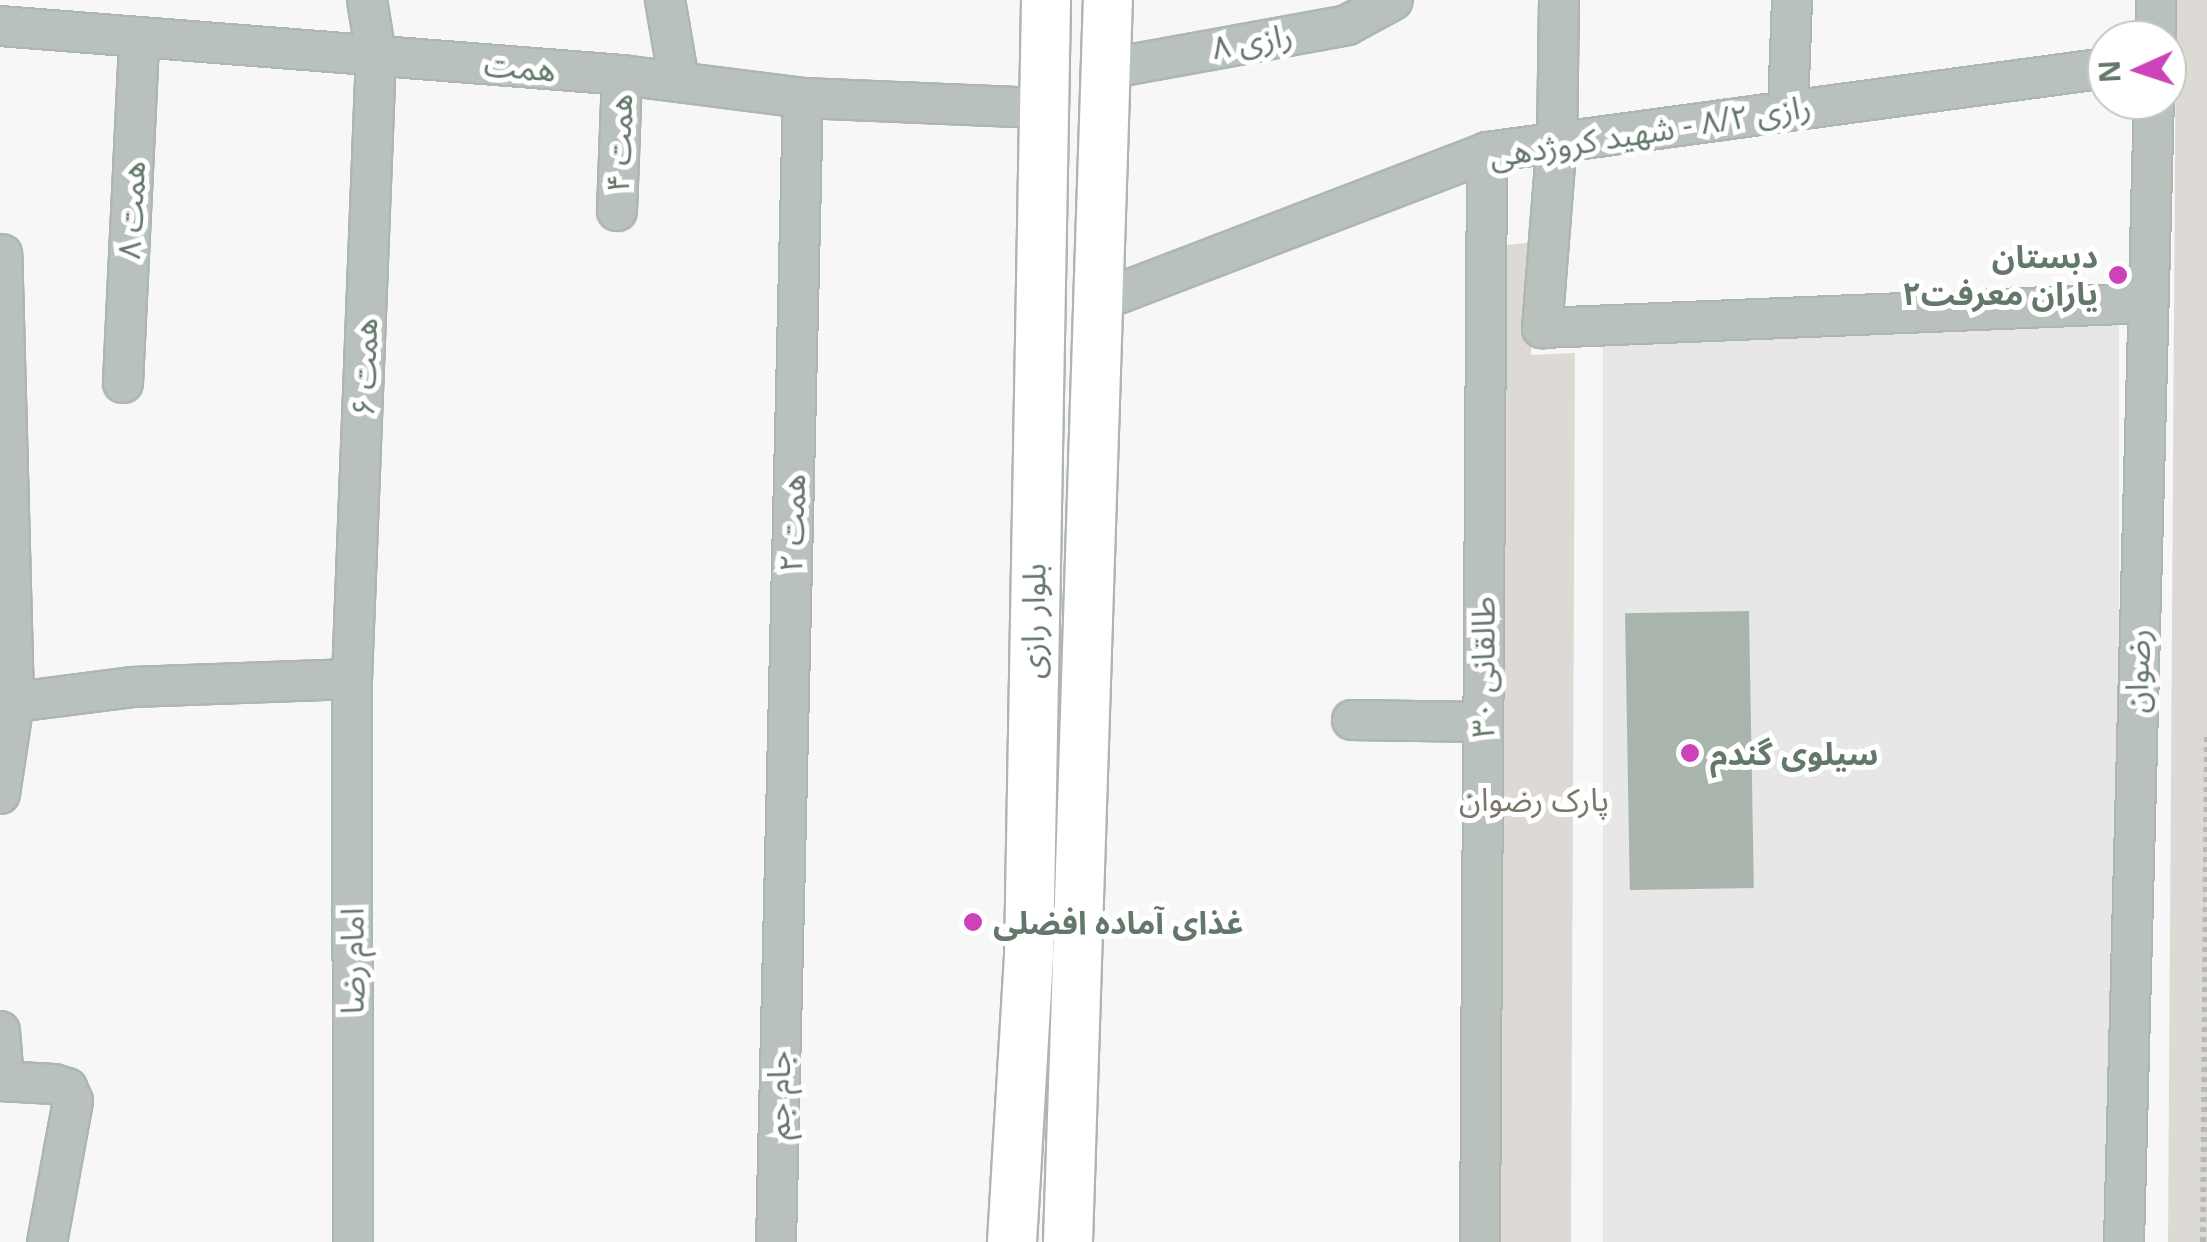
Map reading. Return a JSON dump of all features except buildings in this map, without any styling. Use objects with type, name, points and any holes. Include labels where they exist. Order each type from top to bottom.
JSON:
[{"type":"main road","name":"بلوار رازی","points":[[1012,1242],[1028,957],[1040,108],[1046,0]]},
{"type":"main road","name":"بلوار رازی","points":[[1068,1242],[1108,0]]},
{"type":"main road","points":[[1028,957],[1077,958]]},
{"type":"street","name":"همت ۶","points":[[352,679],[376,55],[367,0]]},
{"type":"street","points":[[665,0],[679,81]]},
{"type":"street","name":"رازی ۸","points":[[1106,69],[1393,0]]},
{"type":"street","points":[[1559,0],[1557,139],[1542,328],[2145,303]]},
{"type":"street","points":[[1788,109],[1792,0]]},
{"type":"street","name":"همت","points":[[0,26],[99,16],[139,38],[679,81],[803,98],[1040,108]]},
{"type":"street","name":"همت ۸","points":[[123,382],[139,38]]},
{"type":"street","name":"رازی ۸/۲ - شهید کروژدهی","points":[[1097,302],[1487,152],[1557,139],[2087,71]]},
{"type":"street","name":"همت ۴","points":[[617,211],[622,76]]},
{"type":"street","name":"همت ۲","points":[[780,948],[803,98]]},
{"type":"street","name":"رضوان","points":[[2124,1242],[2145,303],[2153,120]]},
{"type":"street","name":"طالقانی ۳۰","points":[[1480,1242],[1487,152]]},
{"type":"street","points":[[0,794],[7,703],[2,254]]},
{"type":"street","points":[[7,703],[132,687],[352,679]]},
{"type":"street","name":"امام رضا","points":[[352,679],[353,1242]]},
{"type":"street","points":[[1352,720],[1483,722]]},
{"type":"street","name":"جام جم","points":[[776,1242],[780,948]]},
{"type":"street","points":[[0,1031],[2,1081],[54,1084],[67,1088],[72,1101],[48,1242]]},
{"type":"path","points":[[2203,1242],[2207,734]]},
{"type":"shaded area","points":[[1603,323],[2119,323],[2119,1242],[1603,1242]]},
{"type":"green space","points":[[2176,0],[2207,0],[2207,1242],[2168,1242],[2175,120],[2187,120],[2187,20],[2176,20]]},
{"type":"green space","name":"پارک رضوان","points":[[1533,242],[1531,355],[1575,353],[1571,1242],[1494,1242],[1498,246]]},
{"type":"place","name":"دبستان یاران معرفت۲","points":[[2118,275]]},
{"type":"place","name":"سیلوی گندم","points":[[1690,753]]},
{"type":"place","name":"غذای آماده افضلی","points":[[973,922]]}]
